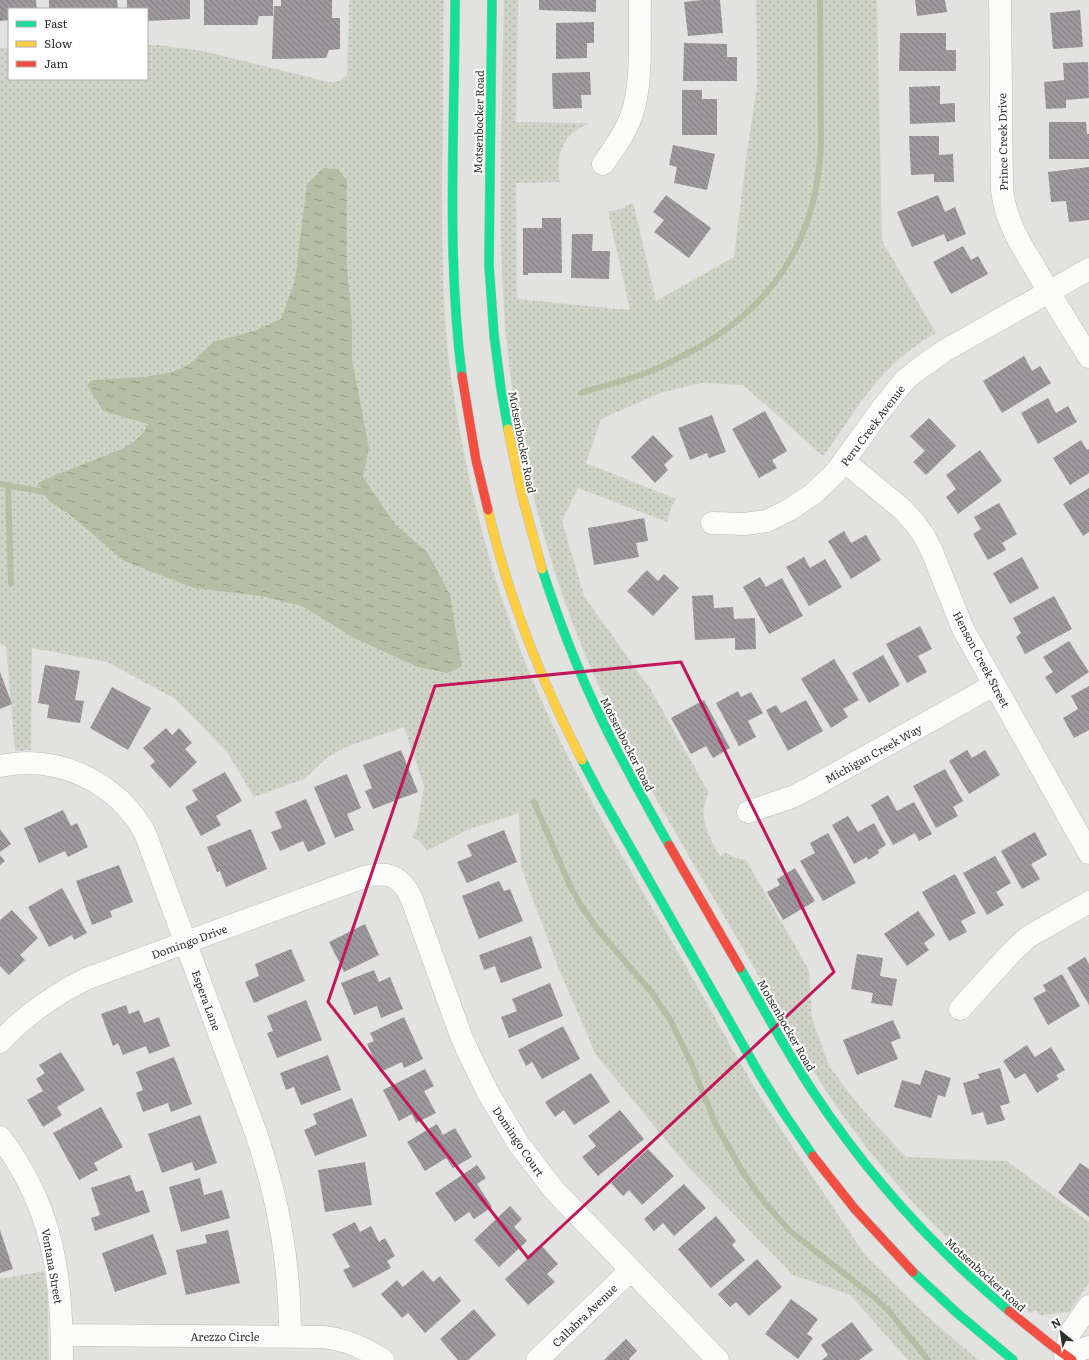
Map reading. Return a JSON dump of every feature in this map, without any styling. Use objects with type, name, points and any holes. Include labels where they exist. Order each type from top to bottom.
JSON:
[{"type":"main road","points":[[455,0],[453,248],[456,316],[464,387],[472,441],[495,538],[519,613],[544,680],[597,789],[751,1060],[793,1127],[832,1181],[877,1235],[945,1304],[972,1328],[1013,1360]]},
{"type":"main road","name":"Motsenbocker Road","points":[[492,0],[489,258],[493,324],[500,390],[514,465],[533,542],[553,603],[579,669],[600,717],[646,804],[788,1054],[810,1089],[844,1137],[890,1196],[948,1256],[994,1298],[1066,1358]]},
{"type":"street","points":[[603,164],[624,132],[636,100],[639,77],[640,0]]},
{"type":"street","name":"Prince Creek Drive","points":[[1000,0],[1003,199],[1015,234],[1089,357]]},
{"type":"street","name":"Peru Creek Avenue","points":[[712,523],[754,523],[774,518],[813,494],[826,483],[845,462],[883,407],[903,383],[916,371],[944,351],[1089,269]]},
{"type":"street","name":"Henson Creek Street","points":[[845,462],[901,508],[921,532],[931,549],[963,629],[1089,853]]},
{"type":"street","name":"Michigan Creek Way","points":[[748,812],[781,801],[810,788],[994,685]]},
{"type":"street","name":"Espera Lane","points":[[0,766],[35,763],[71,770],[98,783],[123,802],[145,833],[256,1133],[270,1175],[278,1210],[288,1276],[290,1336]]},
{"type":"street","name":"Domingo Drive","points":[[0,1042],[30,1014],[52,997],[73,985],[99,974],[361,878],[383,874],[397,869]]},
{"type":"street","name":"Domingo Court","points":[[397,869],[403,884],[412,896],[464,1041],[482,1083],[527,1157],[554,1190],[718,1360]]},
{"type":"street","points":[[960,1009],[1012,952],[1028,937],[1089,902]]},
{"type":"street","name":"Ventana Street","points":[[0,1137],[27,1178],[48,1230],[61,1302],[62,1360]]},
{"type":"street","name":"Callabra Avenue","points":[[538,1360],[631,1270]]},
{"type":"street","points":[[1066,1358],[1070,1333],[1089,1306]]},
{"type":"street","name":"Arezzo Circle","points":[[62,1335],[323,1337],[341,1340],[361,1348],[383,1360]]},
{"type":"street","points":[[1066,1358],[1089,1347]]},
{"type":"highlighted area","points":[[681,662],[834,972],[528,1258],[328,1002],[435,686]]},
{"type":"shaded area","points":[[349,0],[444,0],[442,246],[449,362],[463,446],[481,528],[520,649],[536,688],[565,750],[613,841],[689,971],[746,1073],[784,1134],[865,1255],[926,1315],[978,1360],[908,1360],[850,1295],[793,1275],[687,1166],[596,1055],[558,967],[521,867],[519,813],[467,830],[427,851],[419,841],[412,837],[417,828],[424,786],[404,727],[346,747],[327,758],[304,779],[254,797],[227,752],[174,698],[107,662],[32,648],[31,750],[15,751],[6,646],[0,644],[0,48],[8,48],[8,80],[148,80],[148,45],[203,51],[329,82],[339,81],[347,74]]},
{"type":"shaded area","points":[[504,0],[518,0],[516,122],[591,123],[574,132],[563,146],[559,163],[560,182],[516,183],[517,299],[630,310],[608,211],[619,210],[633,202],[656,301],[734,257],[747,151],[757,86],[756,0],[877,0],[882,241],[936,333],[910,350],[894,363],[880,378],[860,403],[823,456],[743,385],[702,383],[663,392],[601,419],[586,463],[676,499],[671,508],[667,522],[578,488],[562,521],[584,596],[651,690],[709,793],[705,801],[704,818],[708,833],[720,856],[726,853],[736,858],[746,860],[809,970],[812,1018],[829,1066],[860,1107],[906,1157],[1007,1161],[1089,1222],[1089,1283],[1069,1312],[1041,1315],[1035,1310],[1031,1313],[1008,1295],[970,1260],[910,1199],[891,1178],[839,1110],[803,1055],[649,786],[613,716],[579,641],[551,559],[528,474],[512,389],[507,347],[502,262],[501,177]]},
{"type":"shaded area","points":[[44,1271],[48,1298],[49,1360],[0,1360],[0,1279]]},
{"type":"water","points":[[323,168],[338,169],[347,181],[347,267],[352,321],[352,359],[369,448],[363,477],[395,524],[428,553],[450,595],[462,666],[448,673],[418,667],[354,638],[302,606],[261,596],[194,588],[124,561],[69,514],[49,501],[38,483],[122,449],[135,441],[144,432],[148,424],[103,411],[87,385],[92,380],[144,377],[180,369],[191,363],[213,342],[254,331],[281,319],[295,280],[307,184]]},
{"type":"building","points":[[0,0],[36,0],[37,8],[8,8],[8,20],[0,21]]},
{"type":"building","points":[[49,0],[117,0],[118,8],[49,8]]},
{"type":"building","points":[[127,0],[190,0],[190,19],[148,21],[148,8],[127,8]]},
{"type":"building","points":[[204,0],[273,0],[273,16],[259,16],[257,25],[204,25]]},
{"type":"building","points":[[281,0],[332,0],[332,18],[340,18],[340,49],[329,50],[326,58],[272,59],[274,6],[281,6]]},
{"type":"building","points":[[539,0],[596,0],[596,12],[539,10]]},
{"type":"building","points":[[720,0],[723,33],[688,36],[684,2]]},
{"type":"building","points":[[915,0],[945,0],[947,12],[917,16]]},
{"type":"building","points":[[1080,10],[1083,47],[1053,49],[1050,13]]},
{"type":"building","points":[[594,22],[594,43],[587,43],[587,58],[556,59],[556,23]]},
{"type":"building","points":[[900,33],[946,33],[946,50],[956,50],[956,71],[899,71]]},
{"type":"building","points":[[684,43],[727,44],[727,57],[737,57],[737,81],[683,81]]},
{"type":"building","points":[[1088,62],[1089,98],[1066,100],[1066,108],[1046,109],[1044,82],[1064,80],[1063,63]]},
{"type":"building","points":[[590,72],[591,95],[581,95],[582,108],[553,109],[552,73]]},
{"type":"building","points":[[940,86],[940,104],[955,103],[955,122],[910,124],[909,87]]},
{"type":"building","points":[[682,90],[702,90],[702,99],[717,99],[717,135],[682,135]]},
{"type":"building","points":[[1049,122],[1086,122],[1087,134],[1089,134],[1089,159],[1049,159]]},
{"type":"building","points":[[909,136],[939,136],[939,155],[953,154],[954,182],[934,182],[934,174],[911,175]]},
{"type":"building","points":[[673,145],[715,154],[707,190],[674,183],[677,167],[669,165]]},
{"type":"building","points":[[1089,167],[1089,220],[1069,222],[1066,201],[1051,202],[1048,172]]},
{"type":"building","points":[[666,195],[711,228],[689,258],[654,232],[664,220],[653,212]]},
{"type":"building","points":[[938,195],[945,212],[955,207],[966,234],[947,242],[944,234],[912,247],[897,212]]},
{"type":"building","points":[[542,218],[561,218],[562,273],[528,273],[528,275],[523,275],[523,228],[542,228]]},
{"type":"building","points":[[572,234],[593,234],[592,251],[610,251],[609,279],[571,278]]},
{"type":"building","points":[[963,246],[971,260],[978,256],[988,274],[951,294],[933,262]]},
{"type":"building","points":[[1024,356],[1032,371],[1040,366],[1051,383],[1002,413],[983,381]]},
{"type":"building","points":[[1048,398],[1056,413],[1068,406],[1077,422],[1038,444],[1021,413]]},
{"type":"building","points":[[765,411],[787,451],[772,460],[777,468],[759,478],[732,429]]},
{"type":"building","points":[[712,415],[726,452],[709,458],[707,453],[690,460],[678,428]]},
{"type":"building","points":[[929,418],[956,446],[926,475],[913,462],[925,451],[910,436]]},
{"type":"building","points":[[653,435],[673,456],[664,465],[668,470],[655,483],[631,457]]},
{"type":"building","points":[[1081,440],[1087,450],[1089,449],[1089,473],[1070,485],[1053,458]]},
{"type":"building","points":[[980,450],[1002,481],[958,514],[946,497],[956,489],[946,475]]},
{"type":"building","points":[[1089,488],[1089,532],[1083,536],[1063,504]]},
{"type":"building","points":[[999,503],[1017,534],[1002,543],[1006,550],[988,560],[973,534],[981,529],[974,517]]},
{"type":"building","points":[[644,518],[648,541],[636,543],[639,557],[594,565],[588,528]]},
{"type":"building","points":[[844,531],[851,543],[866,535],[881,560],[851,579],[828,541]]},
{"type":"building","points":[[804,557],[810,568],[825,559],[842,587],[809,606],[786,567]]},
{"type":"building","points":[[1022,557],[1039,588],[1010,604],[993,573]]},
{"type":"building","points":[[647,570],[658,581],[664,574],[679,588],[653,616],[627,591]]},
{"type":"building","points":[[760,577],[766,587],[782,578],[803,616],[769,634],[743,587]]},
{"type":"building","points":[[713,595],[714,608],[733,607],[734,619],[755,618],[756,649],[735,650],[735,638],[695,640],[692,596]]},
{"type":"building","points":[[1054,596],[1072,629],[1025,654],[1016,637],[1021,633],[1013,618]]},
{"type":"building","points":[[920,626],[932,649],[918,656],[927,672],[907,683],[886,644]]},
{"type":"building","points":[[1069,641],[1089,672],[1056,694],[1045,677],[1053,672],[1043,657]]},
{"type":"building","points":[[883,655],[900,685],[869,703],[852,673]]},
{"type":"building","points":[[834,659],[859,700],[843,709],[848,717],[831,728],[801,679]]},
{"type":"building","points":[[45,665],[80,671],[75,700],[84,701],[80,723],[47,718],[49,705],[38,703]]},
{"type":"building","points":[[0,672],[12,704],[0,709]]},
{"type":"building","points":[[1089,686],[1089,730],[1074,738],[1063,718],[1078,709],[1071,696]]},
{"type":"building","points":[[112,687],[151,708],[128,750],[90,728]]},
{"type":"building","points":[[738,691],[741,697],[751,692],[763,713],[748,721],[756,737],[739,746],[716,703]]},
{"type":"building","points":[[704,700],[730,748],[713,758],[706,746],[691,754],[671,718]]},
{"type":"building","points":[[806,700],[823,731],[788,751],[766,710],[776,705],[781,713]]},
{"type":"building","points":[[166,728],[172,735],[179,728],[192,743],[185,749],[197,762],[170,788],[150,766],[155,761],[143,748]]},
{"type":"building","points":[[401,750],[418,792],[373,809],[365,791],[372,788],[363,765]]},
{"type":"building","points":[[967,750],[972,758],[985,750],[1000,775],[969,794],[949,761]]},
{"type":"building","points":[[945,769],[963,801],[953,807],[958,816],[936,828],[913,786]]},
{"type":"building","points":[[225,772],[242,801],[216,816],[221,825],[201,836],[185,807],[198,800],[192,790]]},
{"type":"building","points":[[347,774],[361,808],[347,814],[354,830],[335,838],[314,787]]},
{"type":"building","points":[[888,795],[897,811],[914,802],[932,834],[919,841],[915,833],[893,845],[871,805]]},
{"type":"building","points":[[306,799],[326,844],[308,852],[303,841],[280,851],[271,832],[282,828],[275,812]]},
{"type":"building","points":[[63,810],[71,826],[77,823],[88,847],[68,857],[65,851],[39,863],[24,828]]},
{"type":"building","points":[[848,816],[858,832],[874,823],[886,845],[878,850],[879,853],[868,860],[867,857],[854,864],[832,825]]},
{"type":"building","points":[[0,829],[11,844],[0,852]]},
{"type":"building","points":[[251,829],[267,869],[226,887],[220,871],[217,872],[207,847]]},
{"type":"building","points":[[504,830],[517,862],[467,883],[457,862],[472,856],[467,845]]},
{"type":"building","points":[[1035,832],[1047,855],[1031,864],[1040,879],[1022,889],[1001,851]]},
{"type":"building","points":[[828,833],[856,883],[823,901],[800,861],[815,853],[810,843]]},
{"type":"building","points":[[0,855],[5,861],[0,865]]},
{"type":"building","points":[[995,856],[1011,883],[996,892],[1004,905],[987,915],[963,873]]},
{"type":"building","points":[[119,865],[133,902],[110,911],[112,917],[92,925],[76,881]]},
{"type":"building","points":[[795,868],[815,901],[783,920],[767,892],[780,885],[777,879]]},
{"type":"building","points":[[955,874],[976,913],[961,921],[967,932],[949,941],[922,892]]},
{"type":"building","points":[[499,881],[504,891],[510,889],[523,921],[479,939],[462,896]]},
{"type":"building","points":[[62,888],[87,933],[74,940],[72,935],[49,947],[28,907]]},
{"type":"building","points":[[12,910],[38,938],[20,955],[25,960],[9,975],[0,966],[0,920]]},
{"type":"building","points":[[918,911],[935,935],[924,943],[929,950],[907,966],[884,934]]},
{"type":"building","points":[[365,924],[379,955],[344,972],[329,942]]},
{"type":"building","points":[[531,936],[542,968],[501,983],[495,966],[484,970],[479,955]]},
{"type":"building","points":[[291,949],[305,981],[254,1003],[245,982],[259,976],[255,964]]},
{"type":"building","points":[[857,954],[883,958],[880,976],[897,979],[892,1006],[871,1003],[873,993],[851,989]]},
{"type":"building","points":[[1085,957],[1089,964],[1089,1005],[1067,968]]},
{"type":"building","points":[[374,970],[379,982],[390,977],[403,1009],[381,1018],[377,1006],[354,1015],[341,983]]},
{"type":"building","points":[[1062,974],[1080,1006],[1048,1025],[1033,998],[1046,991],[1043,985]]},
{"type":"building","points":[[550,983],[563,1016],[509,1038],[501,1017],[517,1011],[512,999]]},
{"type":"building","points":[[306,1000],[322,1040],[277,1058],[267,1033],[273,1031],[267,1016]]},
{"type":"building","points":[[126,1005],[129,1014],[139,1010],[144,1023],[159,1017],[170,1046],[149,1054],[146,1046],[123,1055],[118,1043],[113,1046],[101,1014]]},
{"type":"building","points":[[404,1017],[423,1059],[404,1068],[402,1062],[380,1072],[367,1044],[374,1041],[370,1033]]},
{"type":"building","points":[[893,1020],[901,1038],[891,1042],[898,1059],[857,1075],[843,1040]]},
{"type":"building","points":[[563,1026],[580,1059],[542,1079],[532,1062],[526,1066],[518,1050]]},
{"type":"building","points":[[1027,1045],[1035,1057],[1051,1047],[1065,1070],[1056,1075],[1059,1079],[1037,1093],[1025,1073],[1015,1079],[1003,1061]]},
{"type":"building","points":[[61,1052],[85,1090],[57,1107],[62,1115],[43,1127],[27,1100],[43,1091],[36,1079],[45,1073],[39,1065]]},
{"type":"building","points":[[328,1055],[341,1090],[301,1105],[294,1087],[286,1090],[280,1073]]},
{"type":"building","points":[[174,1057],[192,1104],[171,1112],[168,1103],[143,1112],[136,1093],[143,1090],[136,1072]]},
{"type":"building","points":[[1000,1068],[1010,1103],[1000,1106],[1005,1120],[987,1125],[983,1112],[972,1115],[963,1083],[980,1078],[978,1074]]},
{"type":"building","points":[[425,1069],[434,1086],[424,1091],[436,1113],[416,1123],[412,1114],[399,1121],[383,1090]]},
{"type":"building","points":[[925,1070],[951,1078],[945,1097],[938,1095],[931,1118],[894,1107],[902,1080],[920,1085]]},
{"type":"building","points":[[591,1073],[610,1102],[574,1125],[564,1110],[555,1117],[545,1102]]},
{"type":"building","points":[[352,1098],[367,1136],[315,1156],[304,1130],[317,1124],[313,1114]]},
{"type":"building","points":[[101,1107],[123,1147],[94,1163],[98,1170],[79,1180],[53,1133]]},
{"type":"building","points":[[620,1110],[644,1139],[598,1176],[582,1157],[596,1146],[588,1136]]},
{"type":"building","points":[[200,1115],[217,1163],[195,1171],[192,1162],[162,1173],[148,1134]]},
{"type":"building","points":[[437,1124],[443,1135],[455,1128],[472,1157],[453,1168],[446,1158],[425,1171],[407,1142]]},
{"type":"building","points":[[648,1149],[674,1176],[642,1205],[629,1190],[623,1196],[611,1183]]},
{"type":"building","points":[[365,1162],[372,1205],[325,1212],[318,1170]]},
{"type":"building","points":[[1080,1163],[1089,1169],[1089,1217],[1058,1193]]},
{"type":"building","points":[[477,1165],[486,1178],[477,1184],[492,1207],[474,1219],[469,1212],[455,1222],[435,1193]]},
{"type":"building","points":[[130,1175],[136,1192],[143,1190],[150,1212],[95,1231],[91,1218],[100,1215],[91,1188]]},
{"type":"building","points":[[200,1178],[204,1195],[222,1190],[230,1218],[181,1232],[169,1187]]},
{"type":"building","points":[[684,1184],[706,1208],[674,1236],[663,1223],[654,1231],[644,1219]]},
{"type":"building","points":[[510,1206],[522,1219],[514,1227],[527,1241],[499,1267],[474,1240]]},
{"type":"building","points":[[716,1216],[736,1241],[732,1245],[745,1260],[711,1288],[678,1249]]},
{"type":"building","points":[[355,1222],[360,1232],[371,1226],[379,1242],[385,1238],[395,1256],[387,1261],[391,1268],[353,1288],[343,1270],[350,1267],[332,1234]]},
{"type":"building","points":[[0,1230],[13,1269],[0,1273]]},
{"type":"building","points":[[228,1230],[240,1283],[186,1295],[176,1250],[207,1243],[205,1235]]},
{"type":"building","points":[[153,1234],[167,1274],[115,1292],[102,1253]]},
{"type":"building","points":[[542,1246],[558,1264],[547,1274],[555,1282],[528,1305],[505,1279]]},
{"type":"building","points":[[757,1259],[782,1287],[749,1316],[736,1302],[730,1307],[718,1294]]},
{"type":"building","points":[[423,1270],[433,1282],[440,1276],[461,1301],[425,1333],[408,1313],[402,1318],[381,1294],[397,1280],[403,1287]]},
{"type":"building","points":[[791,1299],[818,1319],[807,1334],[813,1338],[798,1359],[765,1334]]},
{"type":"building","points":[[474,1309],[496,1335],[468,1360],[458,1360],[440,1339]]},
{"type":"building","points":[[852,1322],[873,1350],[859,1360],[822,1360],[828,1355],[821,1345]]},
{"type":"building","points":[[626,1339],[637,1351],[629,1359],[630,1360],[604,1360]]},
{"type":"waterway","points":[[581,393],[647,373],[666,365],[723,332],[748,312],[769,289],[787,265],[801,238],[811,209],[818,178],[821,144],[820,0]]},
{"type":"waterway","points":[[0,484],[50,493]]},
{"type":"waterway","points":[[8,485],[11,584]]},
{"type":"waterway","points":[[534,802],[571,888],[582,907],[599,931],[652,993],[671,1021],[691,1063],[716,1125],[744,1174],[765,1203],[790,1231],[874,1297],[889,1311],[928,1360]]},
{"type":"traffic: fast","points":[[455,0],[452,188],[454,283],[462,376]]},
{"type":"traffic: fast","points":[[492,0],[489,265],[494,335],[508,429]]},
{"type":"traffic: fast","points":[[542,569],[568,642],[607,731],[669,845]]},
{"type":"traffic: fast","points":[[582,760],[760,1075],[813,1156]]},
{"type":"traffic: fast","points":[[740,968],[802,1075],[855,1151],[902,1208],[981,1287],[1009,1311]]},
{"type":"traffic: fast","points":[[913,1272],[957,1313],[1013,1360]]},
{"type":"traffic: slow","points":[[508,429],[521,492],[542,569]]},
{"type":"traffic: slow","points":[[488,510],[505,574],[527,638],[553,700],[582,760]]},
{"type":"traffic: jam","points":[[462,376],[476,460],[488,510]]},
{"type":"traffic: jam","points":[[669,845],[740,968]]},
{"type":"traffic: jam","points":[[813,1156],[854,1208],[913,1272]]},
{"type":"traffic: jam","points":[[1009,1311],[1072,1360]]}]
